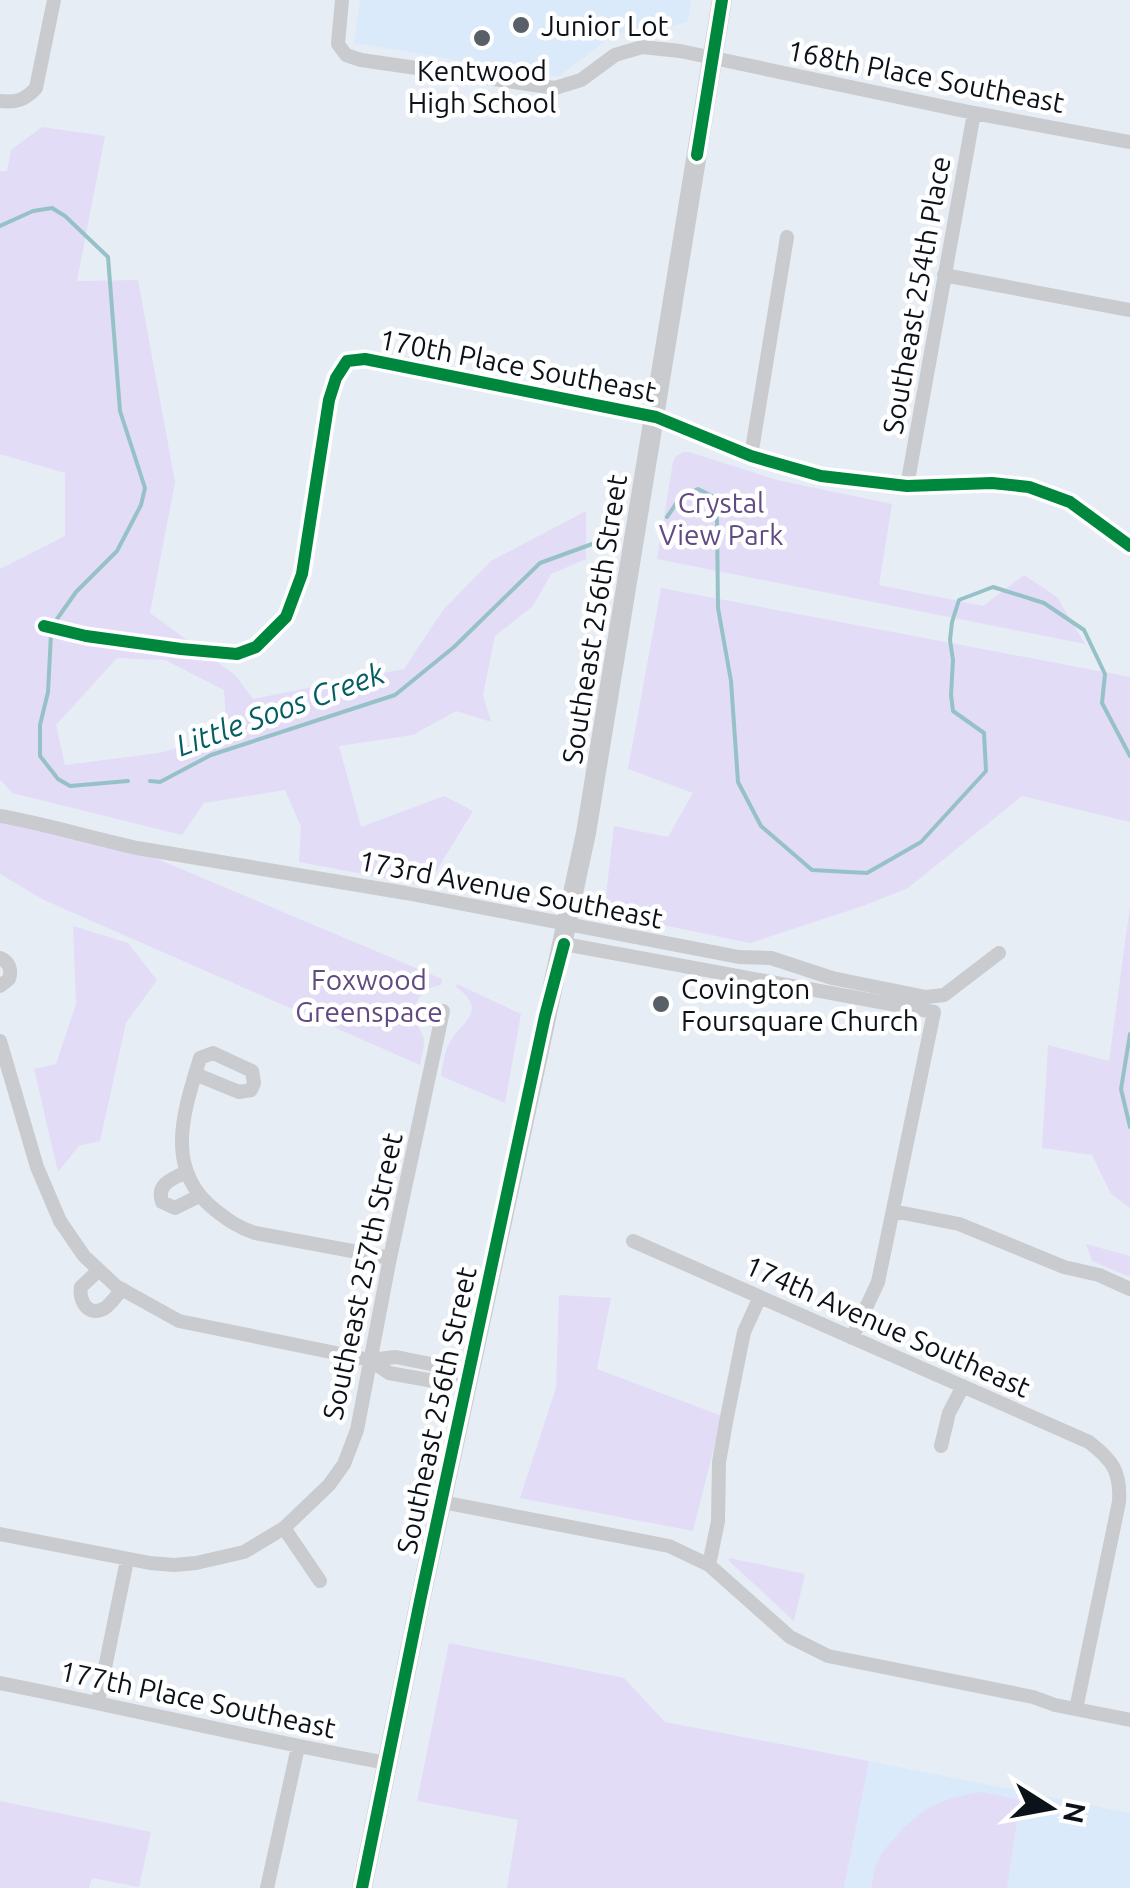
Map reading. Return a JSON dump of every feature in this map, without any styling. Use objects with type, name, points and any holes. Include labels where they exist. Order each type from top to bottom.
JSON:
[{"type":"main road","name":"Southeast 256th Street","points":[[362,1888],[586,834],[722,0]]},
{"type":"street","points":[[0,101],[28,98],[36,88],[54,0]]},
{"type":"street","name":"168th Place Southeast","points":[[342,0],[338,44],[352,58],[379,63],[556,88],[582,80],[615,55],[642,47],[712,57],[1130,142]]},
{"type":"street","name":"Southeast 254th Place","points":[[907,486],[974,112]]},
{"type":"street","points":[[751,456],[786,237]]},
{"type":"street","points":[[944,275],[1130,310]]},
{"type":"street","name":"170th Place Southeast","points":[[44,626],[86,636],[237,654],[256,646],[276,629],[286,617],[302,574],[329,400],[336,378],[348,360],[365,359],[656,417],[751,456],[822,476],[907,486],[992,483],[1029,487],[1070,502],[1130,546]]},
{"type":"street","name":"173rd Avenue Southeast","points":[[0,816],[137,848],[406,893],[566,934],[771,958],[832,978],[926,997],[944,995],[999,954]]},
{"type":"street","points":[[566,934],[934,1012],[878,1282],[852,1338]]},
{"type":"street","points":[[0,958],[10,970],[9,979],[0,986]]},
{"type":"street","name":"Southeast 257th Street","points":[[0,1534],[127,1560],[174,1565],[222,1558],[244,1552],[284,1528],[329,1485],[344,1464],[358,1430],[443,1011]]},
{"type":"street","points":[[0,1040],[37,1167],[60,1221],[84,1256],[122,1290],[179,1321],[370,1360],[389,1373],[469,1380]]},
{"type":"street","points":[[195,1074],[181,1138],[186,1172],[199,1196],[242,1229],[255,1234],[390,1258]]},
{"type":"street","points":[[186,1172],[164,1184],[162,1202],[175,1208],[199,1196]]},
{"type":"street","points":[[893,1212],[959,1224],[1130,1289]]},
{"type":"street","name":"174th Avenue Southeast","points":[[632,1241],[1089,1442],[1106,1455],[1120,1484],[1119,1502],[1076,1709]]},
{"type":"street","points":[[98,1270],[81,1287],[80,1298],[86,1308],[106,1308],[122,1290]]},
{"type":"street","points":[[710,1565],[727,1418],[744,1332],[760,1297]]},
{"type":"street","points":[[941,1446],[949,1412],[963,1386]]},
{"type":"street","points":[[442,1502],[668,1546],[710,1565],[790,1637],[828,1656],[1130,1720]]},
{"type":"street","points":[[284,1528],[320,1581]]},
{"type":"street","points":[[98,1702],[127,1560]]},
{"type":"street","name":"177th Place Southeast","points":[[0,1683],[386,1764]]},
{"type":"street","points":[[267,1888],[298,1747]]},
{"type":"shaded area","name":"Kentwood High School","points":[[360,0],[691,0],[688,22],[616,33],[558,77],[354,43]]},
{"type":"shaded area","points":[[869,1761],[1130,1813],[1130,1888],[844,1888]]},
{"type":"green space","points":[[42,127],[105,136],[77,281],[138,280],[175,482],[150,613],[235,675],[253,699],[404,669],[443,610],[491,561],[586,511],[586,559],[551,574],[533,606],[495,636],[483,695],[491,722],[456,711],[413,735],[339,746],[361,827],[444,796],[473,811],[427,886],[299,862],[301,827],[285,790],[204,803],[182,835],[12,793],[0,779],[0,569],[65,536],[65,473],[0,454],[0,171],[7,171],[11,150]],"holes":[[[117,658],[165,660],[224,690],[227,735],[159,753],[65,765],[56,725]]]},
{"type":"green space","name":"Crystal View Park","points":[[683,452],[777,480],[892,504],[879,585],[983,606],[1024,575],[1057,597],[1085,644],[657,559],[673,462]]},
{"type":"green space","points":[[661,588],[1130,677],[1130,822],[1022,796],[908,888],[750,943],[604,913],[614,826],[668,837],[693,793],[628,769]]},
{"type":"green space","name":"Foxwood Greenspace","points":[[0,822],[141,852],[442,979],[441,985],[425,992],[415,1007],[415,1019],[424,1041],[420,1065],[44,900],[0,874]]},
{"type":"green space","points":[[1130,906],[1130,1208],[1111,1194],[1092,1155],[1042,1148],[1048,1045],[1109,1061]]},
{"type":"green space","points":[[73,926],[128,943],[157,980],[126,1023],[100,1141],[79,1146],[58,1172],[34,1069],[56,1064],[76,1004]]},
{"type":"green space","name":"Foxwood Greenspace","points":[[457,984],[521,1014],[505,1103],[441,1076],[448,1046],[472,1010]]},
{"type":"green space","points":[[1086,1244],[1130,1256],[1130,1277],[1092,1261]]},
{"type":"green space","points":[[559,1295],[611,1298],[597,1369],[722,1416],[693,1531],[520,1498],[556,1388]]},
{"type":"green space","points":[[729,1561],[805,1574],[794,1621]]},
{"type":"green space","points":[[449,1643],[624,1678],[665,1722],[869,1761],[844,1888],[507,1888],[518,1820],[417,1801]]},
{"type":"green space","points":[[981,1792],[1020,1800],[1007,1888],[871,1888],[882,1854],[913,1819],[943,1801]]},
{"type":"green space","points":[[0,1801],[151,1832],[139,1887],[92,1878],[89,1888],[0,1888]]},
{"type":"waterway","name":"Little Soos Creek","points":[[0,226],[33,211],[52,208],[108,257],[120,411],[145,488],[141,505],[117,551],[76,592],[57,619]]},
{"type":"waterway","name":"Little Soos Creek","points":[[667,517],[680,498],[698,489],[712,496],[717,519],[718,608],[731,681],[738,782],[761,826],[812,870],[867,873],[921,842],[986,771],[984,733],[953,711],[950,640],[959,600],[993,587],[1044,603],[1084,630],[1105,674],[1102,703],[1130,756]]},
{"type":"waterway","name":"Little Soos Creek","points":[[150,781],[160,782],[211,755],[395,695],[454,647],[540,563],[614,536]]},
{"type":"waterway","name":"Little Soos Creek","points":[[51,634],[40,756],[58,779],[70,786],[128,781]]},
{"type":"waterway","name":"Little Soos Creek","points":[[1130,1034],[1121,1089],[1130,1127]]},
{"type":"cycle path","points":[[697,155],[722,0]]},
{"type":"cycle path","points":[[44,626],[181,649],[237,654],[256,647],[286,617],[302,574],[329,400],[336,378],[347,361],[365,359],[656,417],[751,456],[821,476],[907,486],[992,483],[1029,487],[1070,502],[1130,546]]},
{"type":"cycle path","points":[[362,1888],[545,1016],[564,944]]},
{"type":"place","name":"Junior Lot","points":[[521,25]]},
{"type":"place","name":"Kentwood High School","points":[[482,38]]},
{"type":"place","name":"Covington Foursquare Church","points":[[661,1004]]}]
